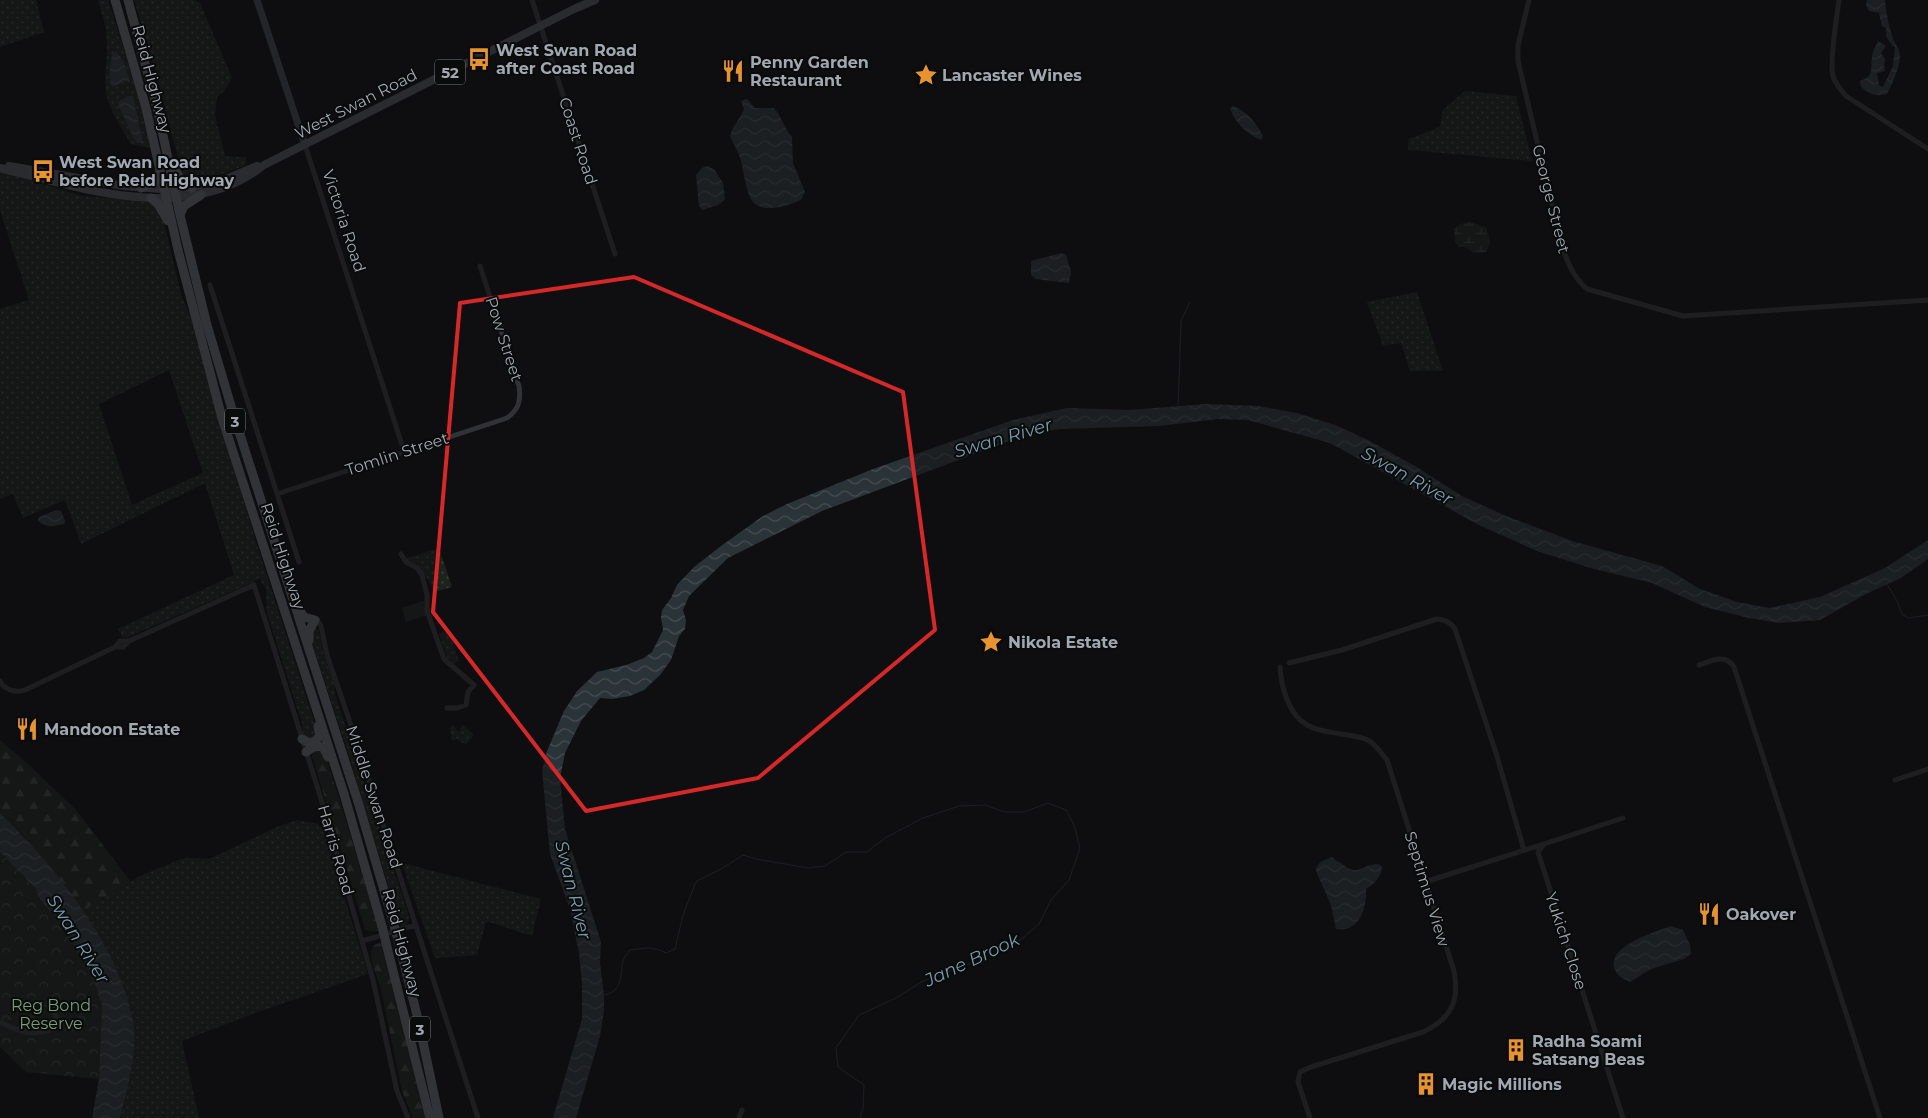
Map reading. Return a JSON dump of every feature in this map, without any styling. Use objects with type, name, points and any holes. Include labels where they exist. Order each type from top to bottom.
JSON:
[{"type":"highway","name":"Reid Highway","points":[[115,0],[146,108],[172,225],[222,418],[344,794],[382,926],[430,1118]]},
{"type":"highway","name":"Reid Highway","points":[[128,0],[145,62],[207,325],[234,416],[359,805],[393,921],[419,1023],[439,1118]]},
{"type":"highway","points":[[166,151],[172,159],[181,180],[186,186],[192,188]]},
{"type":"highway","points":[[141,188],[155,182],[160,171]]},
{"type":"highway","points":[[180,215],[184,206],[201,195]]},
{"type":"highway","points":[[152,198],[172,225]]},
{"type":"highway","points":[[289,587],[301,614],[304,617],[315,620],[308,634],[314,664]]},
{"type":"highway","points":[[302,739],[309,743],[315,741],[320,736],[311,694]]},
{"type":"highway","points":[[306,752],[314,747],[323,747],[344,794]]},
{"type":"main road","name":"West Swan Road","points":[[0,164],[141,188],[165,194],[201,195],[236,182],[264,165],[595,0]]},
{"type":"main road","name":"West Swan Road","points":[[175,194],[216,182],[256,166],[264,165]]},
{"type":"main road","name":"West Swan Road","points":[[0,168],[96,190],[152,198],[165,194]]},
{"type":"street","name":"Victoria Road","points":[[257,0],[404,451]]},
{"type":"street","name":"Coast Road","points":[[532,0],[616,254]]},
{"type":"street","name":"George Street","points":[[1529,0],[1518,45],[1518,61],[1561,243],[1568,266],[1578,282],[1587,289],[1683,316],[1928,300]]},
{"type":"street","points":[[1840,0],[1833,59],[1833,75],[1838,87],[1846,96],[1928,149]]},
{"type":"street","name":"Pow Street","points":[[480,266],[519,386],[520,400],[515,412]]},
{"type":"street","points":[[210,285],[299,562]]},
{"type":"street","name":"Tomlin Street","points":[[277,494],[507,418],[515,412]]},
{"type":"street","points":[[401,554],[406,562],[417,568],[422,575],[427,595],[427,611],[444,659],[474,685],[468,692],[466,705],[457,708],[447,708]]},
{"type":"street","name":"Harris Road","points":[[0,681],[8,689],[20,691],[115,648],[122,647],[129,641],[254,585],[362,941],[373,980],[397,1091],[408,1118]]},
{"type":"street","points":[[1289,663],[1342,650],[1437,619],[1451,623],[1455,629],[1496,753],[1524,850]]},
{"type":"street","name":"Middle Swan Road","points":[[315,620],[321,626],[327,655],[478,1118]]},
{"type":"street","points":[[1699,665],[1718,659],[1726,659],[1734,667],[1880,1118]]},
{"type":"street","name":"Septimus View","points":[[1280,667],[1280,677],[1292,710],[1301,721],[1322,731],[1361,738],[1371,742],[1386,760],[1457,986],[1451,1010],[1443,1020],[1423,1032],[1300,1072],[1298,1082],[1310,1118]]},
{"type":"street","points":[[1895,780],[1928,770]]},
{"type":"street","points":[[1425,882],[1623,818]]},
{"type":"street","name":"Yukich Close","points":[[1544,844],[1538,852],[1540,860],[1624,1118]]},
{"type":"street","points":[[362,941],[416,925]]},
{"type":"street","points":[[0,1022],[26,1034],[49,1031],[57,1027],[51,1002]]},
{"type":"street","points":[[739,1118],[742,1110]]},
{"type":"highlighted area","points":[[634,277],[903,392],[935,630],[758,778],[586,811],[433,612],[460,303]]},
{"type":"green space","points":[[0,0],[36,0],[44,32],[0,47]]},
{"type":"green space","points":[[98,0],[108,0],[141,103],[151,148],[131,144],[110,105],[105,86],[107,36]]},
{"type":"green space","points":[[134,0],[195,0],[200,3],[232,78],[224,91],[217,97],[215,115],[225,156],[246,157],[246,165],[207,178],[191,179],[184,176]]},
{"type":"green space","points":[[1465,91],[1516,96],[1532,161],[1408,150],[1409,139],[1440,127],[1443,110]]},
{"type":"green space","points":[[0,171],[82,196],[150,201],[162,214],[181,294],[191,318],[255,539],[316,727],[317,735],[311,739],[303,735],[302,723],[267,613],[266,589],[259,578],[256,581],[128,637],[122,637],[118,629],[234,575],[205,483],[81,544],[65,500],[23,518],[13,494],[0,499],[0,309],[29,300],[0,210]],"holes":[[[169,370],[203,473],[132,505],[99,404]]]},
{"type":"green space","points":[[1471,222],[1486,228],[1490,240],[1486,252],[1474,253],[1465,247],[1459,247],[1455,242],[1454,229],[1460,224]]},
{"type":"green space","points":[[1417,292],[1443,371],[1410,371],[1401,343],[1383,346],[1367,302]]},
{"type":"green space","points":[[439,548],[452,587],[434,592],[417,564],[405,559]]},
{"type":"green space","points":[[423,601],[428,615],[406,622],[402,608]]},
{"type":"green space","points":[[315,627],[319,631],[324,656],[334,681],[335,694],[409,916],[405,926],[401,927],[397,915],[347,749],[312,643],[311,635]]},
{"type":"green space","points":[[449,631],[459,661],[454,663],[447,658],[439,634]]},
{"type":"green space","points":[[454,725],[456,730],[459,731],[463,725],[474,735],[466,744],[457,739],[452,741],[450,728]]},
{"type":"green space","points":[[0,740],[76,810],[131,882],[82,911],[22,834],[0,813]]},
{"type":"green space","points":[[318,750],[325,754],[380,930],[372,932],[365,929],[312,756],[314,751]]},
{"type":"green space","points":[[297,820],[318,824],[325,834],[368,974],[258,1012],[182,1041],[199,1118],[121,1118],[134,1044],[123,987],[103,943],[82,911],[142,875],[184,858],[209,859],[277,827]]},
{"type":"green space","name":"Reg Bond Reserve","points":[[0,852],[35,888],[40,900],[59,920],[91,972],[102,1006],[99,1079],[26,1072],[0,1047]]},
{"type":"green space","points":[[402,863],[541,899],[532,936],[486,922],[477,955],[435,958]]},
{"type":"green space","points":[[383,944],[426,1118],[413,1118],[402,1091],[381,989],[372,963],[371,952],[374,945]]},
{"type":"water","points":[[1867,0],[1885,0],[1890,30],[1900,54],[1895,76],[1887,94],[1883,95],[1873,94],[1861,87],[1860,81],[1870,74],[1873,53],[1878,41],[1886,46],[1881,53],[1885,59],[1885,71],[1877,73],[1879,85],[1883,87],[1893,66],[1895,47],[1888,39],[1886,28],[1882,26],[1879,13],[1869,11],[1866,6]]},
{"type":"water","points":[[116,51],[124,62],[130,83],[127,81],[112,87],[110,66],[113,53]]},
{"type":"water","points":[[133,96],[143,143],[138,143],[134,139],[118,104],[118,102]]},
{"type":"water","points":[[747,99],[755,108],[774,108],[792,137],[793,163],[805,192],[801,200],[782,207],[767,208],[760,207],[751,199],[740,158],[730,136],[744,109],[741,101]]},
{"type":"water","points":[[1233,106],[1247,114],[1254,122],[1263,136],[1261,140],[1251,135],[1239,124],[1230,109]]},
{"type":"water","points":[[707,166],[714,169],[723,183],[725,200],[718,205],[702,210],[699,206],[696,175],[702,168]]},
{"type":"water","points":[[1061,253],[1066,255],[1071,272],[1069,283],[1036,279],[1031,275],[1031,261]]},
{"type":"water","points":[[1206,404],[1258,406],[1297,413],[1335,425],[1368,440],[1415,466],[1462,496],[1506,516],[1572,541],[1662,566],[1700,589],[1737,602],[1770,608],[1820,597],[1885,568],[1928,540],[1928,559],[1901,578],[1868,593],[1820,620],[1779,623],[1749,618],[1705,607],[1652,583],[1594,569],[1537,551],[1477,524],[1330,443],[1248,420],[1218,419],[1159,426],[1060,429],[1028,434],[822,511],[728,558],[689,596],[683,610],[686,620],[685,629],[679,636],[671,660],[660,675],[644,690],[630,696],[612,699],[600,698],[581,721],[565,753],[560,778],[565,829],[601,942],[600,963],[604,1011],[600,1036],[576,1118],[553,1118],[582,1019],[582,983],[579,953],[570,909],[550,854],[542,770],[547,751],[564,711],[577,691],[597,672],[626,665],[644,658],[652,652],[663,630],[662,610],[671,598],[677,585],[694,567],[721,546],[763,516],[787,504],[873,469],[1013,420],[1067,408],[1130,410]]},
{"type":"water","points":[[56,510],[61,511],[65,521],[64,524],[47,526],[38,520],[39,517]]},
{"type":"water","name":"Swan River","points":[[0,813],[43,858],[64,884],[102,940],[116,969],[127,999],[135,1037],[130,1073],[120,1118],[92,1118],[99,1079],[102,1006],[91,972],[59,920],[40,900],[35,888],[0,852]]},
{"type":"water","points":[[1332,857],[1352,870],[1379,864],[1382,867],[1377,880],[1366,889],[1365,903],[1360,917],[1351,927],[1344,929],[1336,929],[1331,905],[1316,871],[1320,862]]},
{"type":"water","points":[[1671,926],[1683,930],[1690,945],[1691,954],[1684,959],[1651,969],[1630,982],[1618,974],[1614,967],[1614,959],[1619,952],[1635,940]]},
{"type":"waterway","points":[[1178,409],[1181,321],[1190,302]]},
{"type":"waterway","points":[[1887,584],[1902,614],[1908,618],[1928,615]]},
{"type":"waterway","name":"Jane Brook","points":[[604,995],[618,987],[623,960],[630,950],[653,948],[666,953],[675,949],[683,915],[697,881],[743,855],[808,868],[825,866],[846,852],[867,852],[885,838],[923,818],[959,806],[985,805],[1004,812],[1024,812],[1048,803],[1066,810],[1074,825],[1080,848],[1069,880],[1051,900],[1039,924],[1018,942],[982,959],[923,981],[896,998],[859,1015],[836,1048],[838,1067],[864,1085],[863,1109],[860,1118]]},
{"type":"place","name":"West Swan Road after Coast Road","points":[[479,59]]},
{"type":"place","name":"Penny Garden Restaurant","points":[[733,71]]},
{"type":"place","name":"Lancaster Wines","points":[[926,75]]},
{"type":"place","name":"West Swan Road before Reid Highway","points":[[43,171]]},
{"type":"place","name":"Nikola Estate","points":[[991,642]]},
{"type":"place","name":"Mandoon Estate","points":[[27,729]]},
{"type":"place","name":"Oakover","points":[[1709,914]]},
{"type":"place","name":"Radha Soami Satsang Beas","points":[[1516,1050]]},
{"type":"place","name":"Magic Millions","points":[[1426,1084]]}]
